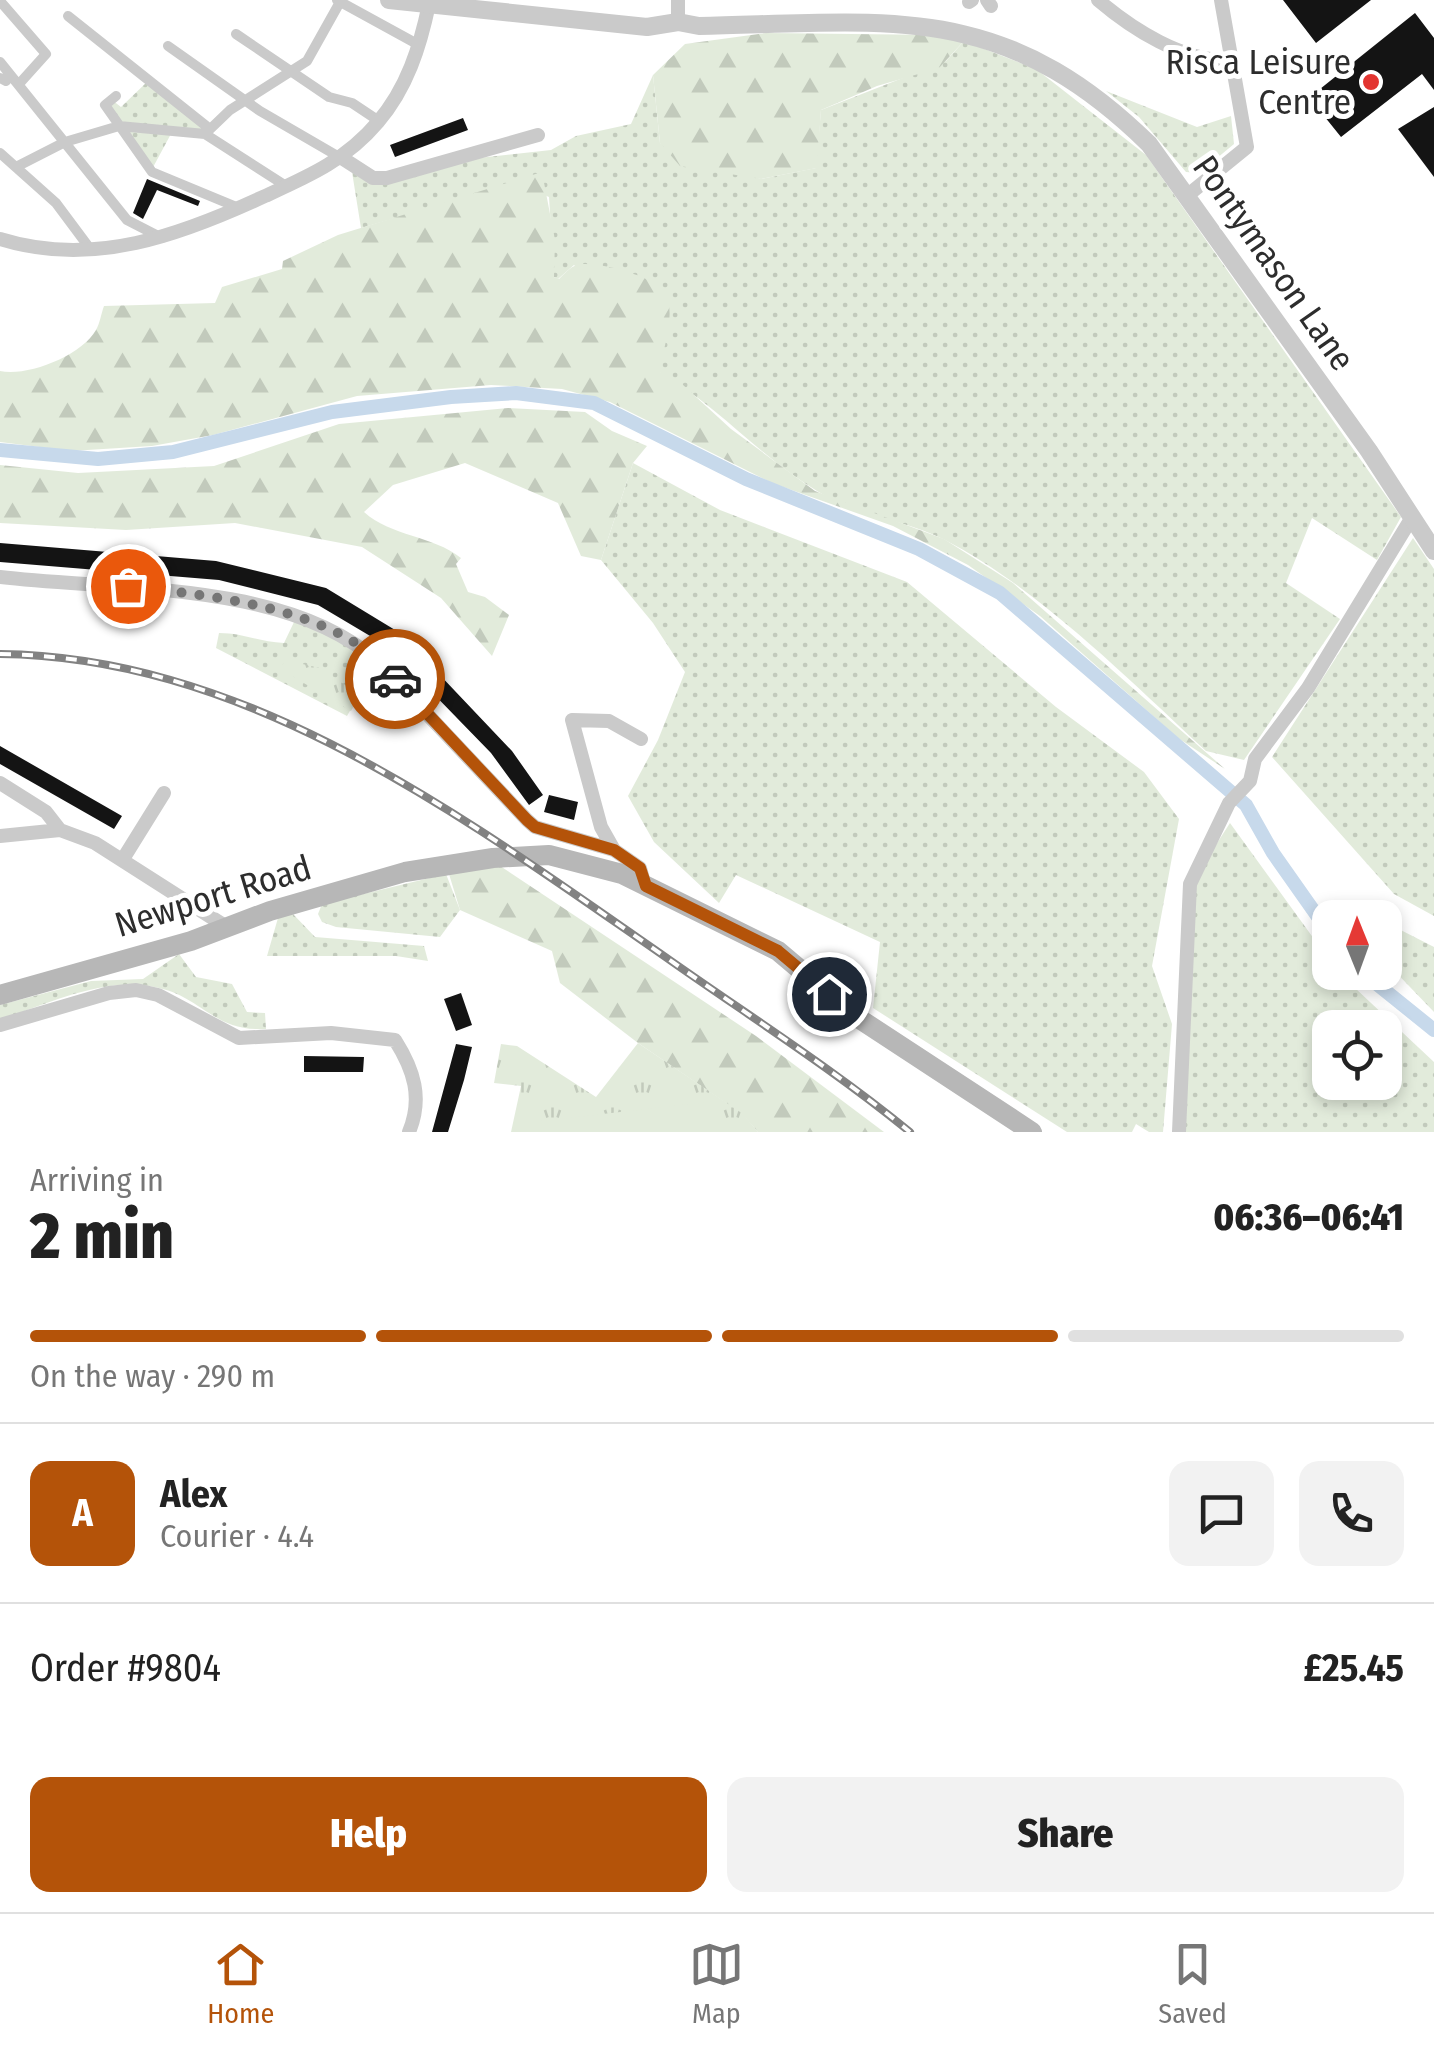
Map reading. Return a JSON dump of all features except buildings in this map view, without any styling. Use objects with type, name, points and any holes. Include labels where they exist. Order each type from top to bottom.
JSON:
[{"type":"main road","name":"Newport Road","points":[[0,995],[190,941],[364,883],[447,865],[550,855],[596,865],[646,886],[778,951],[854,1016],[1032,1132]]},
{"type":"street","name":"Pontymason Lane","points":[[390,0],[647,27],[678,22],[699,26],[883,24],[960,31],[1010,45],[1056,68],[1107,103],[1149,144],[1369,451],[1434,551]]},
{"type":"street","points":[[678,0],[678,22]]},
{"type":"street","points":[[1098,0],[1154,37],[1194,54],[1230,60]]},
{"type":"street","points":[[1188,195],[1248,147],[1221,0]]},
{"type":"street","points":[[0,1],[46,54],[8,81]]},
{"type":"street","points":[[16,168],[65,142],[119,126],[208,131],[244,100],[308,61],[339,1],[418,45]]},
{"type":"street","points":[[0,239],[26,246],[91,250],[163,239],[240,208],[342,158],[379,122],[406,80],[429,4]]},
{"type":"street","points":[[68,16],[208,131],[286,186]]},
{"type":"street","points":[[236,34],[329,97],[352,103],[379,122]]},
{"type":"street","points":[[168,46],[244,100],[373,178],[387,178],[538,135]]},
{"type":"street","points":[[0,62],[8,81],[65,142],[128,220],[163,239]]},
{"type":"street","points":[[116,96],[105,104],[152,172],[240,208]]},
{"type":"street","points":[[0,153],[56,203],[91,250]]},
{"type":"street","points":[[1179,1132],[1190,884],[1229,803],[1244,788],[1255,759],[1308,688],[1410,519]]},
{"type":"street","points":[[0,577],[163,590],[314,622],[357,643],[378,662],[535,827],[614,850],[640,868],[646,886]]},
{"type":"street","points":[[614,850],[596,810],[572,720],[609,721],[641,739]]},
{"type":"street","points":[[0,783],[46,812],[60,830],[123,860],[226,926]]},
{"type":"street","points":[[123,860],[164,793]]},
{"type":"street","points":[[0,836],[60,830]]},
{"type":"street","points":[[0,1025],[108,993],[136,990],[158,995],[239,1038],[331,1033],[395,1040],[416,1085],[416,1114],[409,1132]]},
{"type":"green space","points":[[766,33],[938,35],[964,41],[939,68],[877,86],[821,110],[817,168],[761,179],[680,166],[660,143],[653,75],[685,44]]},
{"type":"green space","points":[[964,41],[1036,69],[1146,155],[1401,517],[1377,560],[1312,518],[1286,583],[1340,619],[1244,760],[1206,751],[1082,637],[980,560],[930,533],[848,506],[817,491],[776,463],[700,399],[659,372],[662,352],[574,265],[558,279],[554,277],[549,197],[516,183],[361,228],[352,172],[367,182],[451,161],[551,150],[576,136],[631,124],[653,75],[660,143],[761,179],[816,168],[821,110],[946,61]]},
{"type":"green space","points":[[148,81],[210,129],[172,132],[151,171],[105,105],[112,100],[121,107]]},
{"type":"green space","points":[[1106,91],[1197,127],[1231,116],[1234,144],[1199,173],[1186,172],[1139,117]]},
{"type":"green space","points":[[542,172],[555,240],[554,277],[559,279],[577,265],[597,265],[638,276],[665,293],[670,311],[660,372],[682,384],[731,429],[815,491],[944,539],[1013,583],[1225,769],[1178,738],[1040,616],[968,565],[893,526],[772,483],[610,402],[562,389],[491,385],[357,396],[213,435],[152,446],[71,451],[0,442],[0,371],[38,368],[66,356],[96,330],[104,306],[215,303],[222,287],[282,269],[283,261],[338,235]]},
{"type":"green space","points":[[508,408],[585,412],[612,431],[647,446],[633,463],[601,560],[581,556],[558,503],[465,463],[393,485],[364,512],[461,558],[456,564],[468,592],[485,597],[509,615],[492,656],[441,598],[362,547],[235,523],[126,530],[0,523],[0,465],[78,473],[214,466],[339,424]]},
{"type":"green space","points":[[633,463],[720,510],[907,582],[1056,707],[1144,772],[1179,819],[1152,966],[1172,1024],[1163,1132],[1149,1132],[1136,1124],[1132,1132],[1067,1132],[873,1008],[880,942],[736,875],[719,903],[654,842],[628,796],[658,740],[685,672],[653,623],[601,560]]},
{"type":"green space","points":[[1413,538],[1434,569],[1434,916],[1394,894],[1272,757]]},
{"type":"green space","points":[[295,620],[333,636],[374,668],[347,716],[216,648],[219,633],[284,643]]},
{"type":"green space","points":[[285,660],[320,668],[360,695],[351,711],[280,669]]},
{"type":"green space","points":[[1230,823],[1312,936],[1312,990],[1357,990],[1378,1010],[1312,1010],[1312,1100],[1402,1100],[1402,1032],[1434,1062],[1434,1132],[1180,1132],[1190,885]]},
{"type":"green space","points":[[491,860],[756,1036],[884,1132],[758,1132],[742,1114],[638,1043],[560,983],[552,951],[460,910],[449,874]]},
{"type":"green space","points":[[446,874],[460,910],[440,937],[336,927],[322,922],[318,914],[322,904]]},
{"type":"green space","points":[[293,914],[315,937],[424,946],[428,961],[396,956],[267,956],[278,918]]},
{"type":"green space","points":[[1402,931],[1434,947],[1434,1012],[1402,979]]},
{"type":"green space","points":[[179,954],[196,977],[232,984],[247,1012],[265,1013],[266,1029],[234,1025],[174,993],[139,985],[78,993],[0,1020],[0,1005],[91,981],[143,979]]},
{"type":"green space","points":[[638,1043],[743,1114],[758,1132],[511,1132],[521,1086],[494,1083],[501,1044],[517,1046],[596,1097]]},
{"type":"green space","points":[[708,1102],[711,1132],[542,1132],[541,1121]]},
{"type":"waterway","points":[[0,450],[98,459],[173,452],[332,412],[451,397],[516,393],[594,403],[746,479],[919,549],[1000,593],[1246,805],[1273,853],[1312,908]]},
{"type":"waterway","points":[[1384,990],[1434,1030]]},
{"type":"railway","points":[[0,654],[92,662],[182,683],[268,715],[352,755],[512,851],[820,1063],[910,1132]]},
{"type":"way so far","points":[[128,586],[256,607],[314,622],[357,643],[395,679]]},
{"type":"place","name":"Risca Leisure Centre","points":[[1371,82]]},
{"type":"route","points":[[395,679],[460,746],[512,808],[535,827],[614,850],[640,868],[646,886],[778,951],[829,994]]}]
